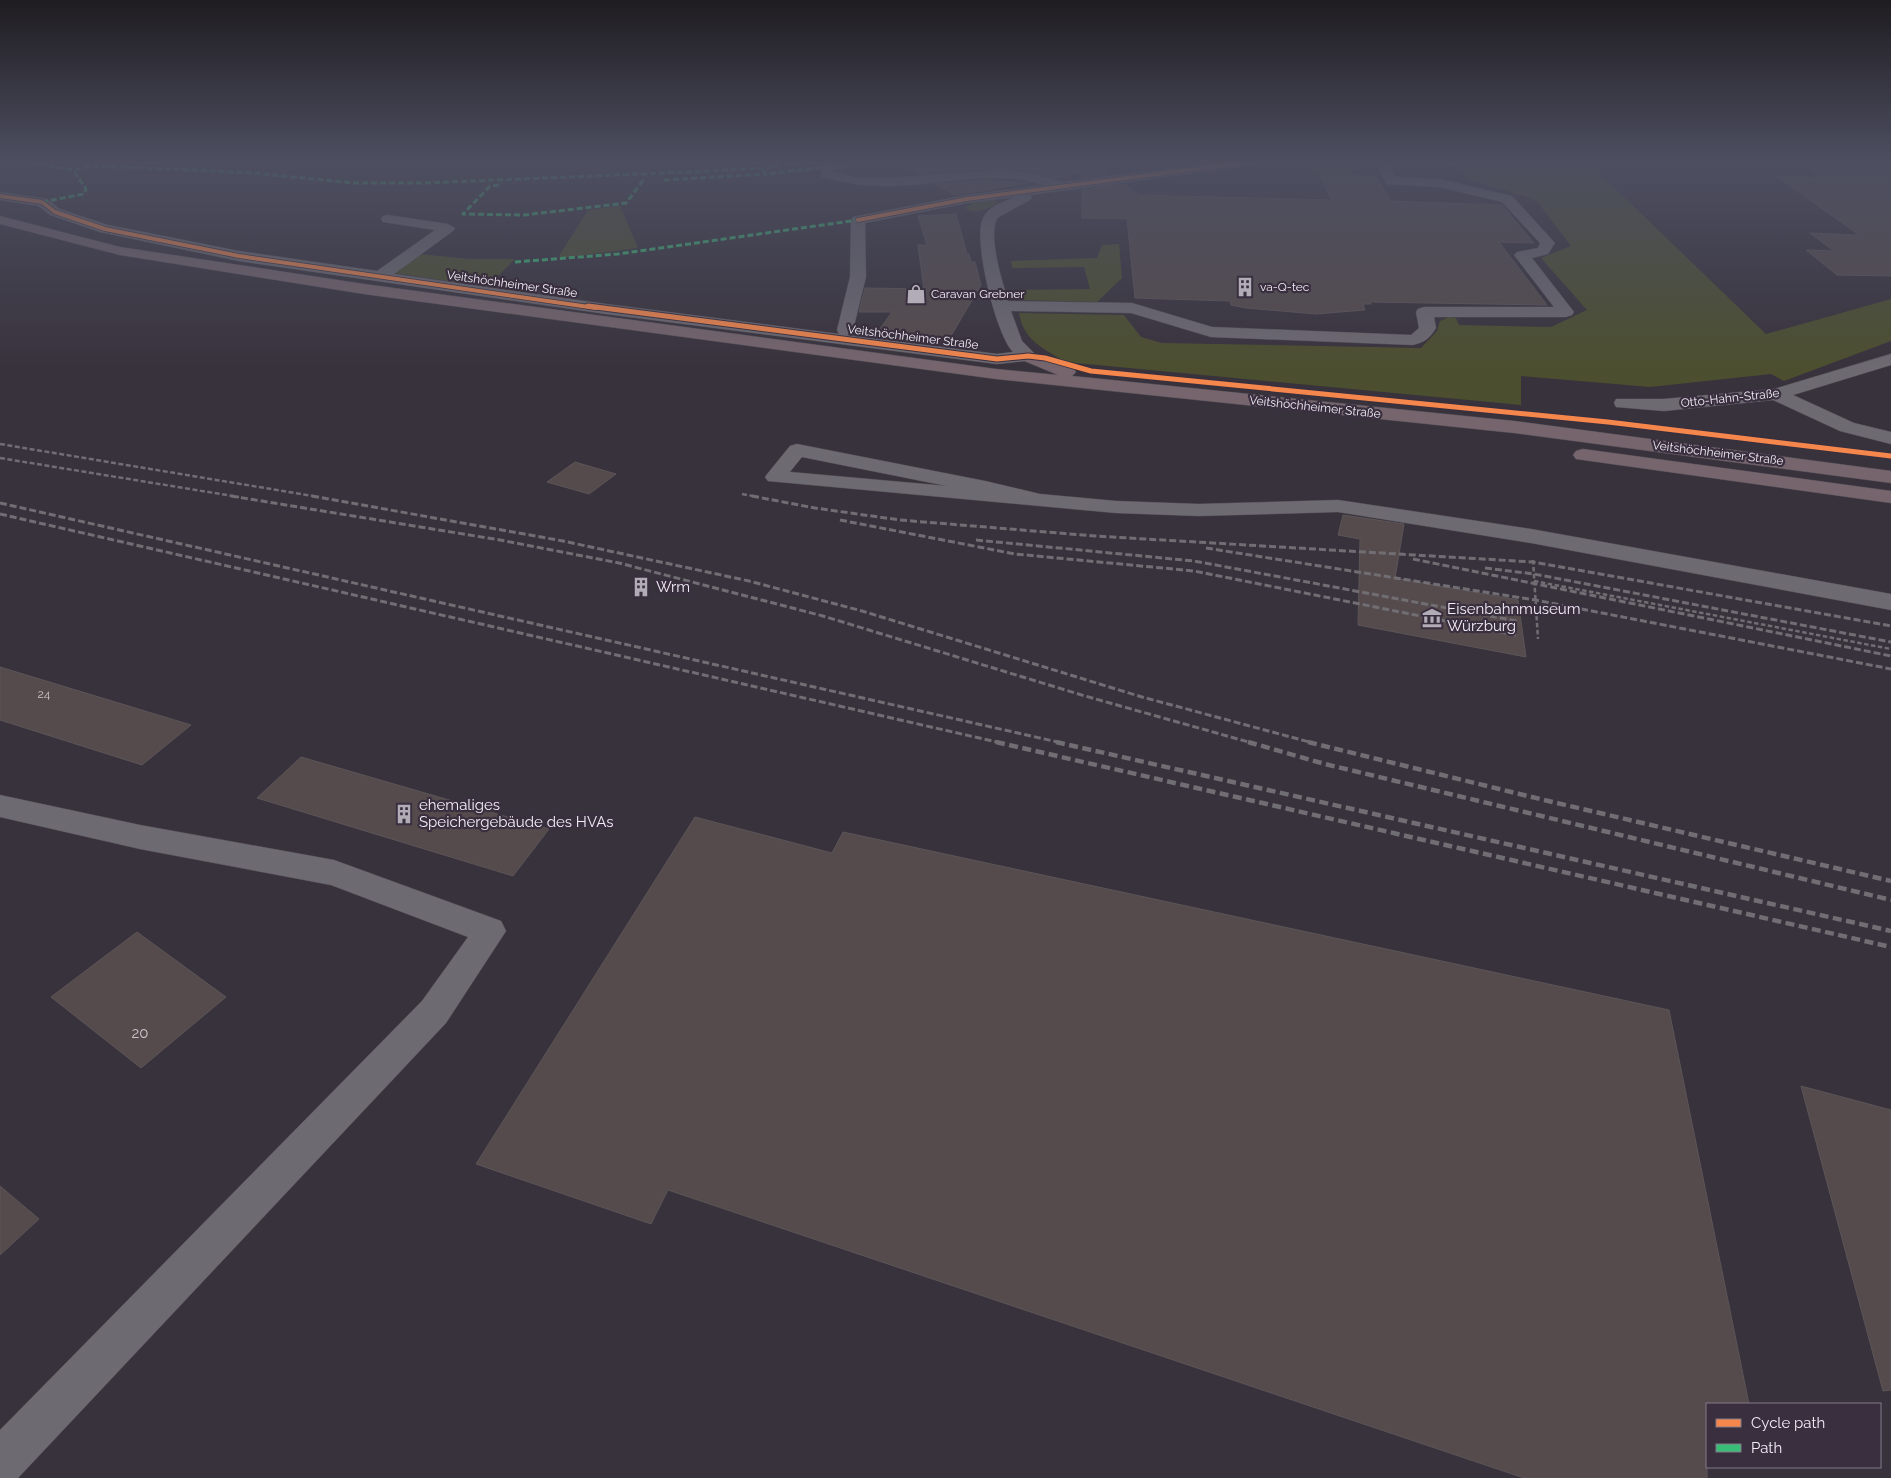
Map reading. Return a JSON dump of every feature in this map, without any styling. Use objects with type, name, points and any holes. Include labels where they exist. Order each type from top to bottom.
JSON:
[{"type":"highway","name":"Veitshöchheimer Straße","points":[[40,230],[120,250],[238,271],[1483,443]]},
{"type":"highway","points":[[70,255],[195,280]]},
{"type":"highway","points":[[252,288],[1028,394]]},
{"type":"highway","points":[[1028,356],[1068,372],[1096,378],[1168,385],[1188,403]]},
{"type":"highway","name":"Veitshöchheimer Straße","points":[[1122,404],[1251,401],[1514,427],[1891,477]]},
{"type":"highway","name":"Veitshöchheimer Straße","points":[[1512,446],[1891,497]]},
{"type":"street","name":"Veitshöchheimer Straße","points":[[110,230],[239,256],[606,309],[997,359],[1028,356]]},
{"type":"street","points":[[381,276],[445,230]]},
{"type":"street","points":[[845,330],[858,277],[858,230]]},
{"type":"street","points":[[987,230],[990,258],[1013,341],[1028,356]]},
{"type":"street","points":[[1002,306],[1132,308],[1211,332],[1413,340],[1422,336],[1428,328],[1424,312],[1566,312],[1522,255],[1543,250],[1548,243],[1536,230]]},
{"type":"street","name":"Otto-Hahn-Straße","points":[[1623,403],[1664,405],[1776,394],[1891,359]]},
{"type":"street","points":[[1776,394],[1847,427],[1891,438]]},
{"type":"street","points":[[1034,499],[985,487],[797,450],[775,477],[894,489],[1116,507],[1199,510],[1338,506],[1531,536],[1891,602]]},
{"type":"street","points":[[0,806],[140,837],[334,872],[490,932],[434,1012],[0,1463]]},
{"type":"path","points":[[1531,536],[1538,639]]},
{"type":"path","points":[[1534,581],[1891,648]]},
{"type":"green space","points":[[575,230],[630,230],[638,248],[563,258],[559,256]]},
{"type":"green space","points":[[1559,230],[1658,230],[1766,334],[1891,299],[1891,341],[1784,381],[1771,374],[1650,387],[1521,376],[1521,405],[1065,362],[1030,337],[1021,323],[1019,313],[1124,315],[1141,337],[1162,343],[1421,348],[1437,331],[1440,321],[1449,317],[1456,318],[1459,325],[1551,327],[1587,310],[1541,258],[1571,246]]},
{"type":"green space","points":[[1119,244],[1122,278],[1097,302],[1017,300],[1016,290],[1090,289],[1084,267],[1012,268],[1011,261],[1097,258],[1102,245]]},
{"type":"green space","points":[[419,254],[470,259],[515,259],[487,287],[394,273]]},
{"type":"building","points":[[922,230],[960,230],[967,254],[969,254],[971,262],[975,262],[981,285],[948,341],[929,339],[927,343],[874,337],[892,312],[859,312],[865,288],[924,289],[918,245],[927,245]]},
{"type":"building","points":[[1128,230],[1523,230],[1534,243],[1499,242],[1547,305],[1370,302],[1371,304],[1363,304],[1365,310],[1316,314],[1246,308],[1231,305],[1230,301],[1135,298]]},
{"type":"building","points":[[1852,230],[1891,230],[1891,276],[1837,275],[1806,250],[1834,251],[1810,233],[1859,235]]},
{"type":"building","points":[[575,462],[616,474],[589,494],[547,482]]},
{"type":"building","name":"Eisenbahnmuseum Würzburg","points":[[1343,515],[1404,524],[1395,578],[1518,600],[1526,657],[1358,625],[1360,539],[1338,535]]},
{"type":"building","points":[[0,667],[191,725],[142,765],[0,720]]},
{"type":"building","name":"ehemaliges Speichergebäude des HVAs","points":[[301,757],[549,829],[513,876],[257,798]]},
{"type":"building","points":[[695,817],[832,853],[843,832],[1669,1010],[1749,1403],[1706,1403],[1707,1478],[1524,1478],[668,1190],[651,1224],[476,1164]]},
{"type":"building","points":[[137,932],[226,997],[141,1068],[51,997]]},
{"type":"building","points":[[1801,1086],[1891,1110],[1891,1390],[1883,1391]]},
{"type":"building","points":[[0,1186],[39,1219],[0,1255]]},
{"type":"railway","points":[[0,444],[319,497]]},
{"type":"railway","points":[[0,458],[239,497]]},
{"type":"railway","points":[[742,494],[758,497]]},
{"type":"railway","points":[[231,496],[500,540],[619,563],[823,616],[1085,696],[1252,743]]},
{"type":"railway","points":[[312,496],[563,541],[749,581],[862,611],[1142,697],[1313,743]]},
{"type":"railway","points":[[752,496],[815,508],[900,520],[1095,536],[1533,562],[1891,626]]},
{"type":"railway","points":[[0,503],[1062,743]]},
{"type":"railway","points":[[0,514],[1001,743]]},
{"type":"railway","points":[[840,520],[1015,554],[1194,571],[1516,635]]},
{"type":"railway","points":[[976,540],[1194,561],[1517,621]]},
{"type":"railway","points":[[1206,548],[1535,600],[1891,669]]},
{"type":"railway","points":[[1413,559],[1891,656]]},
{"type":"railway","points":[[1485,568],[1534,574],[1891,642]]},
{"type":"railway","points":[[996,742],[1891,947]]},
{"type":"railway","points":[[1056,742],[1891,931]]},
{"type":"railway","points":[[1248,742],[1325,764],[1891,900]]},
{"type":"railway","points":[[1308,742],[1544,800],[1891,881]]},
{"type":"marked path","points":[[515,262],[618,254],[788,230]]},
{"type":"cycle path","points":[[110,230],[239,256],[606,309],[997,359],[1028,356],[1045,358],[1091,371],[1608,422],[1891,456]]},
{"type":"place","name":"va-Q-tec","points":[[1245,287]]},
{"type":"place","name":"Caravan Grebner","points":[[916,294]]},
{"type":"place","name":"Wrm","points":[[641,587]]},
{"type":"place","name":"Eisenbahnmuseum Würzburg","points":[[1432,618]]},
{"type":"place","name":"ehemaliges Speichergebäude des HVAs","points":[[404,814]]}]
